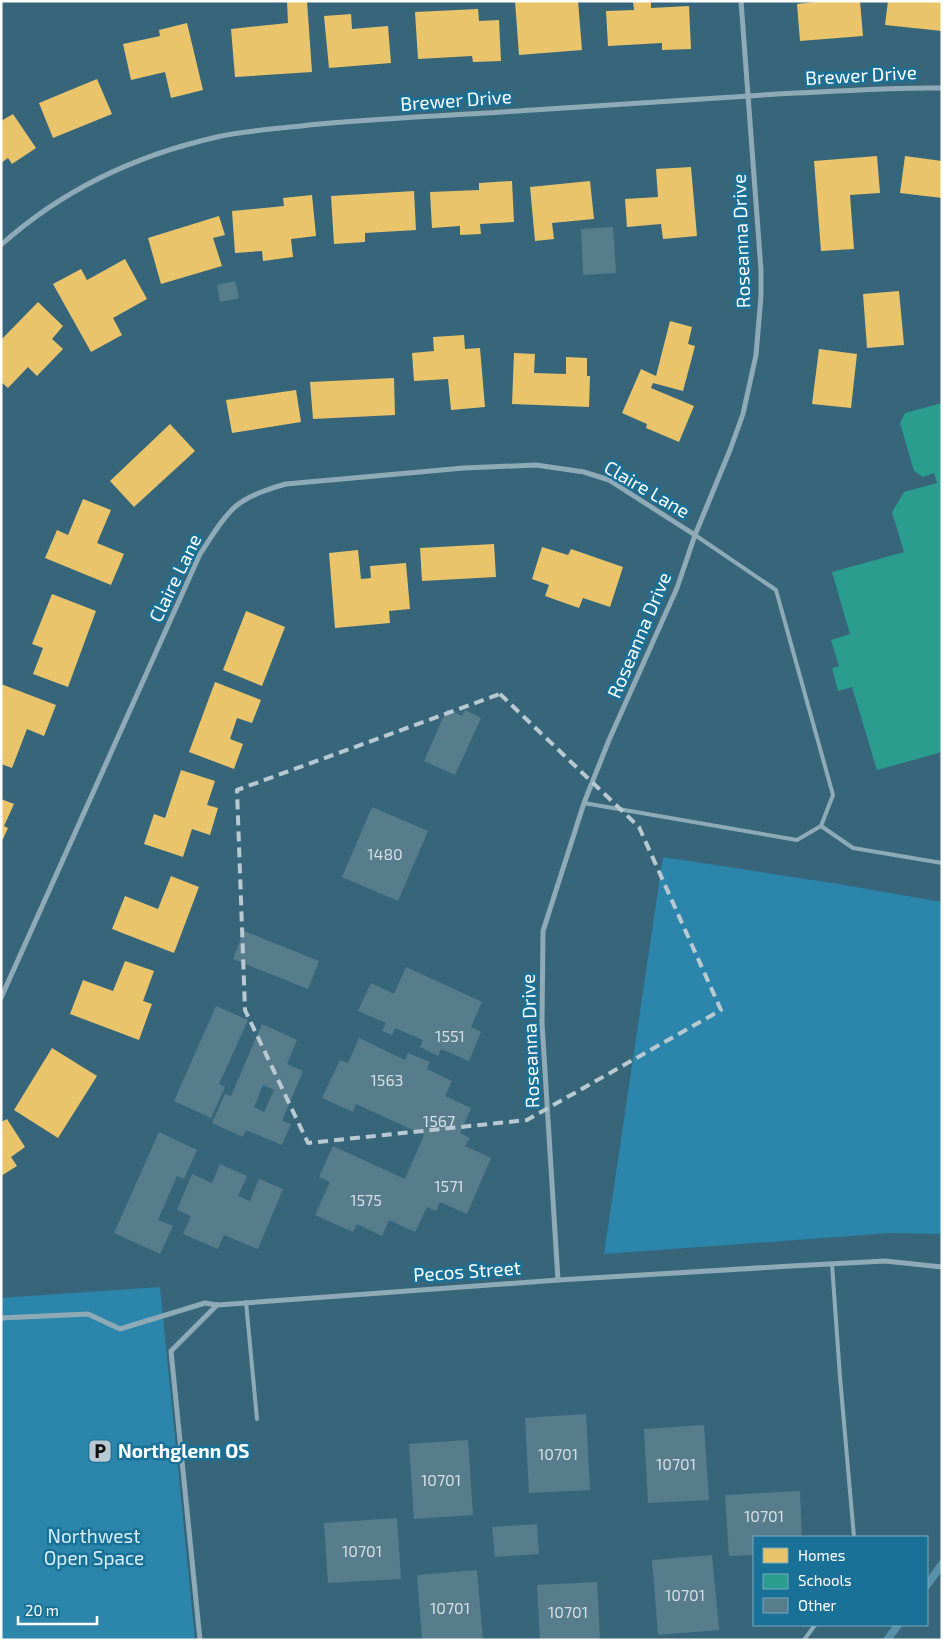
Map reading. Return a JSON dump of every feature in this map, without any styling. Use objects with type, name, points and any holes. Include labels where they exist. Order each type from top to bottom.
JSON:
[{"type":"street","name":"Roseanna Drive","points":[[558,1280],[542,1023],[543,931],[584,803],[609,740],[677,588],[695,535],[733,441],[743,414],[756,356],[762,296],[761,270],[741,1]]},
{"type":"street","name":"Brewer Drive","points":[[1,245],[14,233],[77,189],[104,175],[155,155],[216,137],[344,122],[748,96],[912,87],[942,88]]},
{"type":"street","name":"Claire Lane","points":[[1,998],[200,554],[236,506],[267,489],[286,484],[464,468],[536,465],[584,472],[609,480],[695,535]]},
{"type":"street","name":"Pecos Street","points":[[1,1318],[88,1314],[120,1329],[205,1303],[217,1305],[558,1280],[885,1261],[942,1267]]},
{"type":"street","points":[[200,1640],[171,1352],[217,1305]]},
{"type":"lane","points":[[584,803],[797,840],[821,826],[833,795],[776,590],[695,535]]},
{"type":"lane","points":[[821,826],[854,848],[942,863]]},
{"type":"lane","points":[[832,1264],[854,1536]]},
{"type":"lane","points":[[246,1302],[257,1419]]},
{"type":"lane","points":[[804,1640],[814,1626]]},
{"type":"highlighted area","points":[[500,694],[639,827],[721,1010],[527,1120],[308,1143],[245,1010],[237,790]]},
{"type":"green space","points":[[663,857],[942,902],[942,1234],[890,1233],[604,1254]]},
{"type":"green space","name":"Northwest Open Space","points":[[160,1287],[195,1640],[1,1640],[1,1298]]},
{"type":"building: Homes","points":[[287,1],[307,1],[312,72],[235,77],[231,29],[288,23]]},
{"type":"building: Homes","points":[[515,1],[578,1],[582,50],[519,55]]},
{"type":"building: Homes","points":[[633,1],[651,1],[651,8],[689,6],[691,49],[662,50],[662,43],[608,46],[606,11],[634,10]]},
{"type":"building: Homes","points":[[824,1],[860,1],[863,36],[800,41],[797,4]]},
{"type":"building: Homes","points":[[888,1],[942,1],[942,31],[885,25]]},
{"type":"building: Homes","points":[[478,9],[479,21],[499,20],[501,61],[473,62],[472,56],[418,59],[415,12]]},
{"type":"building: Homes","points":[[351,14],[352,29],[388,26],[391,63],[329,68],[324,16]]},
{"type":"building: Homes","points":[[187,23],[203,90],[171,98],[165,72],[131,80],[123,44],[160,36],[159,30]]},
{"type":"building: Homes","points":[[97,79],[112,114],[53,138],[39,103]]},
{"type":"building: Homes","points":[[13,114],[36,148],[12,164],[8,158],[1,163],[1,121]]},
{"type":"building: Homes","points":[[877,156],[880,193],[850,195],[854,249],[821,251],[814,161]]},
{"type":"building: Homes","points":[[905,156],[942,161],[942,198],[900,193]]},
{"type":"building: Homes","points":[[691,167],[697,236],[663,239],[661,224],[627,227],[625,199],[658,197],[656,169]]},
{"type":"building: Homes","points":[[512,181],[514,222],[480,224],[481,234],[460,235],[460,226],[432,228],[430,192],[479,190],[479,183]]},
{"type":"building: Homes","points":[[590,181],[594,219],[552,223],[554,239],[535,241],[530,187]]},
{"type":"building: Homes","points":[[414,191],[416,230],[365,233],[365,242],[334,244],[331,196]]},
{"type":"building: Homes","points":[[312,195],[316,236],[291,239],[293,257],[263,261],[262,251],[235,253],[232,211],[284,206],[283,198]]},
{"type":"building: Homes","points":[[219,216],[225,235],[213,238],[222,266],[161,284],[148,238]]},
{"type":"building: Homes","points":[[125,259],[147,299],[113,318],[122,335],[91,352],[53,284],[81,269],[87,280]]},
{"type":"building: Homes","points":[[899,291],[904,345],[867,348],[863,294]]},
{"type":"building: Homes","points":[[38,302],[63,326],[52,339],[63,349],[37,376],[28,367],[8,388],[1,382],[1,340]]},
{"type":"building: Homes","points":[[670,321],[692,327],[688,344],[695,346],[683,391],[653,383],[651,388],[694,406],[679,442],[646,428],[647,424],[622,413],[641,369],[656,376]]},
{"type":"building: Homes","points":[[464,335],[465,349],[480,348],[485,407],[451,410],[448,379],[414,381],[412,353],[434,351],[433,337]]},
{"type":"building: Homes","points":[[819,349],[857,354],[851,408],[812,404]]},
{"type":"building: Homes","points":[[514,353],[535,354],[534,373],[566,374],[566,357],[587,358],[587,376],[590,376],[589,407],[512,404]]},
{"type":"building: Homes","points":[[394,378],[395,415],[313,419],[310,382]]},
{"type":"building: Homes","points":[[296,390],[301,422],[232,433],[226,400]]},
{"type":"building: Homes","points":[[170,424],[195,451],[134,507],[110,481]]},
{"type":"building: Homes","points":[[83,499],[111,510],[97,543],[124,554],[111,585],[45,558],[57,530],[68,535]]},
{"type":"building: Homes","points":[[494,544],[496,577],[422,581],[420,548]]},
{"type":"building: Homes","points":[[542,547],[568,555],[571,549],[623,567],[610,607],[583,598],[579,608],[545,596],[549,585],[532,579]]},
{"type":"building: Homes","points":[[358,550],[361,579],[371,578],[370,566],[406,563],[410,609],[389,611],[390,623],[335,628],[329,553]]},
{"type":"building: Homes","points":[[52,594],[96,611],[68,687],[33,674],[43,648],[32,644]]},
{"type":"building: Homes","points":[[246,611],[285,627],[262,686],[223,670]]},
{"type":"building: Homes","points":[[215,682],[261,700],[252,723],[237,718],[230,739],[243,744],[234,769],[189,752]]},
{"type":"building: Homes","points":[[1,684],[56,705],[44,736],[27,729],[12,768],[1,764]]},
{"type":"building: Homes","points":[[181,770],[215,781],[207,805],[218,808],[210,835],[192,829],[183,857],[144,844],[154,814],[165,818]]},
{"type":"building: Homes","points":[[1,799],[14,804],[4,826],[8,828],[1,843]]},
{"type":"building: Homes","points":[[171,876],[199,887],[174,953],[112,929],[125,896],[158,909]]},
{"type":"building: Homes","points":[[125,961],[154,971],[143,1001],[152,1004],[139,1040],[70,1014],[83,980],[113,991]]},
{"type":"building: Homes","points":[[52,1048],[97,1076],[58,1138],[14,1110]]},
{"type":"building: Homes","points":[[7,1119],[25,1147],[11,1157],[17,1166],[1,1176],[1,1122]]},
{"type":"building: Schools","points":[[942,403],[942,752],[877,770],[852,687],[838,691],[832,668],[839,666],[831,640],[850,634],[832,572],[904,552],[892,512],[904,492],[937,483],[934,473],[923,477],[914,471],[900,423],[905,413]]},
{"type":"building: Other","points":[[613,227],[616,273],[583,275],[581,229]]},
{"type":"building: Other","points":[[235,281],[239,298],[220,302],[217,285]]},
{"type":"building: Other","points":[[447,709],[462,716],[465,710],[481,718],[455,775],[424,761]]},
{"type":"building: Other","points":[[372,807],[428,831],[398,901],[342,877]]},
{"type":"building: Other","points":[[244,931],[319,961],[308,989],[233,959]]},
{"type":"building: Other","points":[[406,967],[482,1002],[471,1027],[481,1032],[469,1061],[441,1049],[438,1056],[420,1047],[423,1040],[395,1028],[392,1035],[382,1031],[386,1023],[358,1011],[371,983],[394,994]]},
{"type":"building: Other","points":[[216,1006],[248,1020],[219,1084],[225,1087],[211,1118],[174,1101]]},
{"type":"building: Other","points":[[262,1024],[297,1040],[287,1064],[303,1071],[282,1121],[291,1124],[282,1145],[246,1130],[243,1137],[212,1123],[225,1094],[231,1096]],"holes":[[[263,1085],[274,1090],[264,1112],[254,1107]]]},
{"type":"building: Other","points":[[359,1038],[405,1060],[408,1053],[430,1062],[427,1069],[452,1081],[445,1096],[471,1108],[460,1133],[470,1138],[465,1146],[491,1158],[467,1214],[440,1202],[436,1211],[427,1207],[415,1232],[389,1220],[382,1236],[357,1224],[353,1232],[315,1215],[330,1182],[319,1177],[333,1146],[405,1179],[424,1135],[356,1104],[353,1112],[322,1098],[340,1060],[348,1063]]},
{"type":"building: Other","points":[[159,1132],[197,1150],[184,1179],[177,1176],[158,1220],[173,1226],[160,1254],[114,1233]]},
{"type":"building: Other","points":[[220,1164],[247,1176],[238,1196],[250,1201],[259,1179],[283,1189],[258,1249],[224,1235],[218,1249],[183,1234],[191,1216],[177,1210],[192,1174],[212,1183]]},
{"type":"building: Other","points":[[586,1414],[590,1490],[529,1493],[525,1418]]},
{"type":"building: Other","points":[[704,1425],[709,1500],[648,1503],[644,1429]]},
{"type":"building: Other","points":[[468,1440],[473,1515],[414,1519],[409,1444]]},
{"type":"building: Other","points":[[800,1491],[802,1536],[753,1536],[753,1555],[729,1556],[725,1495]]},
{"type":"building: Other","points":[[397,1518],[401,1579],[328,1583],[324,1523]]},
{"type":"building: Other","points":[[537,1524],[539,1554],[495,1557],[492,1527]]},
{"type":"building: Other","points":[[712,1555],[719,1630],[658,1635],[652,1560]]},
{"type":"building: Other","points":[[477,1570],[483,1640],[422,1640],[417,1575]]},
{"type":"building: Other","points":[[597,1582],[600,1640],[540,1640],[537,1585]]},
{"type":"waterway","points":[[928,1584],[942,1564]]},
{"type":"waterway","points":[[887,1640],[897,1626]]},
{"type":"place","name":"Northglenn OS","points":[[100,1451]]}]
